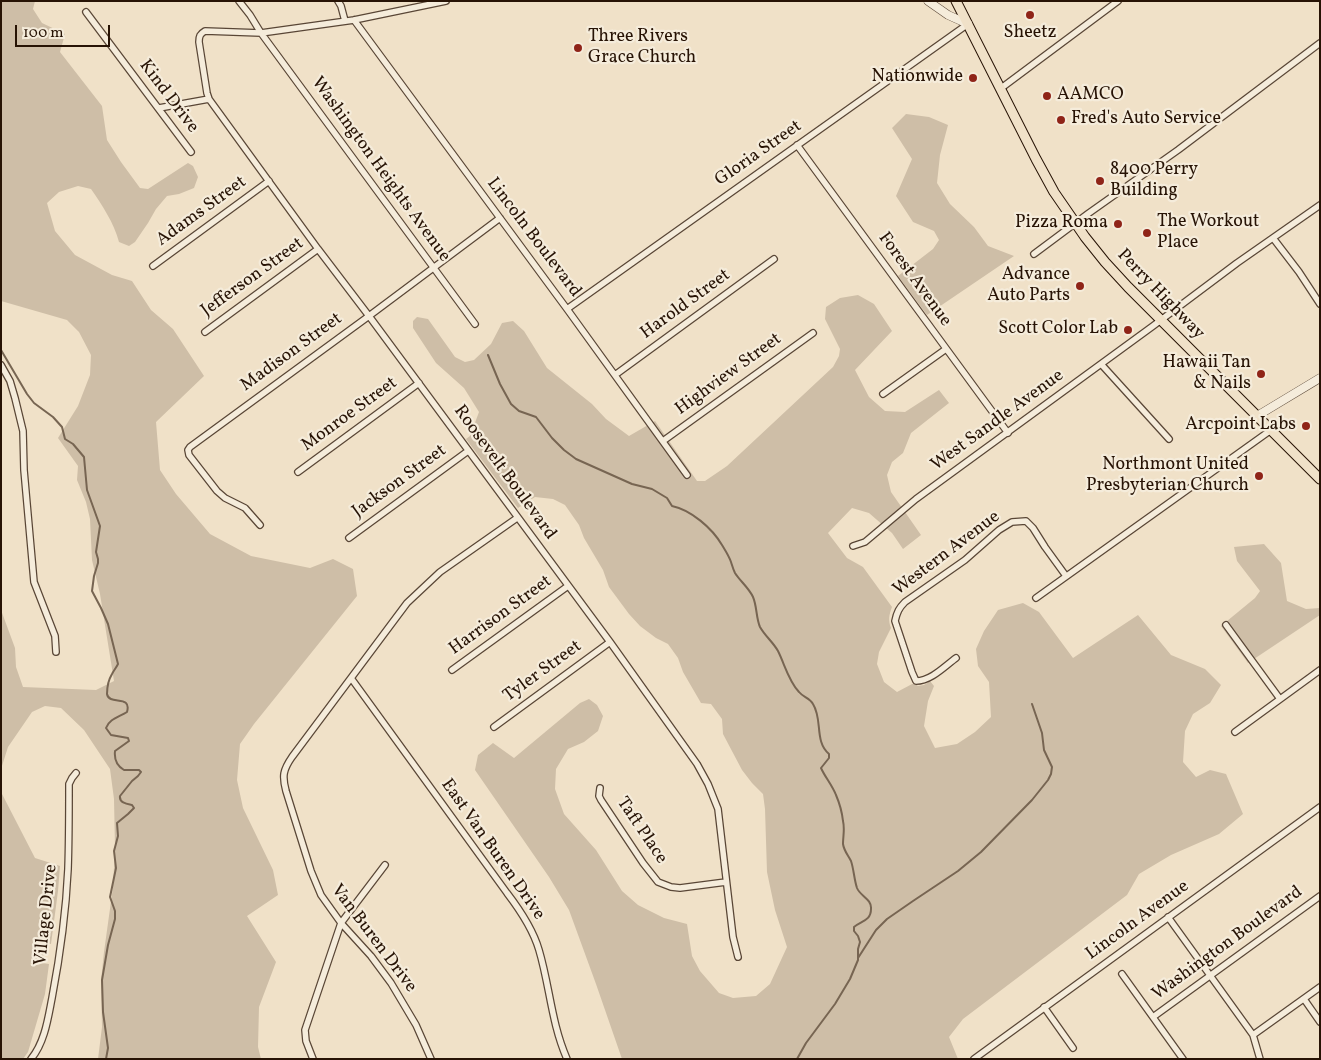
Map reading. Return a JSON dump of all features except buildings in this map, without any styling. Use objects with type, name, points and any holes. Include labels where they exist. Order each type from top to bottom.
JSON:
[{"type":"main road","name":"Perry Highway","points":[[956,1],[1045,176],[1075,224],[1105,262],[1320,479]]},
{"type":"street","name":"Washington Heights Avenue","points":[[239,1],[475,324]]},
{"type":"street","points":[[338,1],[345,21]]},
{"type":"street","points":[[261,33],[354,20],[446,1]]},
{"type":"street","points":[[928,1],[948,15],[968,24]]},
{"type":"street","points":[[1000,89],[1118,1]]},
{"type":"street","name":"Kind Drive","points":[[86,12],[191,152]]},
{"type":"street","name":"Lincoln Boulevard","points":[[354,20],[687,475]]},
{"type":"street","name":"Gloria Street","points":[[567,309],[968,24]]},
{"type":"street","name":"Roosevelt Boulevard","points":[[261,33],[206,31],[200,34],[199,42],[209,99],[610,642],[697,764],[708,784],[718,810],[733,937],[738,958]]},
{"type":"street","points":[[1034,254],[1320,44]]},
{"type":"street","points":[[158,108],[209,99]]},
{"type":"street","name":"Forest Avenue","points":[[797,145],[1008,433]]},
{"type":"street","name":"Adams Street","points":[[153,266],[269,181]]},
{"type":"street","name":"West Sandle Avenue","points":[[853,546],[865,542],[916,499],[1219,276],[1320,205]]},
{"type":"street","name":"Madison Street","points":[[260,525],[245,508],[225,498],[213,487],[189,455],[188,450],[190,447],[500,218]]},
{"type":"street","points":[[1273,238],[1320,304]]},
{"type":"street","name":"Jefferson Street","points":[[205,332],[318,249]]},
{"type":"street","name":"Harold Street","points":[[615,375],[774,259]]},
{"type":"street","name":"Highview Street","points":[[663,440],[813,333]]},
{"type":"street","points":[[883,394],[946,349]]},
{"type":"street","points":[[1101,364],[1169,439]]},
{"type":"street","points":[[1,365],[10,381],[16,398],[23,431],[24,470],[34,582],[55,636],[56,652]]},
{"type":"street","points":[[1257,416],[1320,378]]},
{"type":"street","name":"Monroe Street","points":[[298,472],[419,383]]},
{"type":"street","points":[[1036,598],[1270,430]]},
{"type":"street","name":"Jackson Street","points":[[349,538],[468,451]]},
{"type":"street","name":"Van Buren Drive","points":[[431,1059],[411,1017],[391,983],[371,956],[341,923],[324,901],[317,888],[286,792],[284,778],[286,766],[400,611],[421,588],[440,572],[517,518]]},
{"type":"street","name":"Western Avenue","points":[[956,658],[928,678],[916,681],[895,621],[899,607],[965,560],[993,534],[1012,522],[1026,521],[1033,528],[1066,576]]},
{"type":"street","name":"Harrison Street","points":[[452,670],[568,586]]},
{"type":"street","points":[[1226,625],[1280,699]]},
{"type":"street","name":"Tyler Street","points":[[494,726],[610,642]]},
{"type":"street","points":[[1235,732],[1320,670]]},
{"type":"street","name":"East Van Buren Drive","points":[[350,678],[528,923],[539,951],[554,1024],[567,1059]]},
{"type":"street","name":"Village Drive","points":[[31,1059],[39,1048],[47,1024],[55,982],[67,881],[69,784],[76,773]]},
{"type":"street","name":"Taft Place","points":[[600,788],[599,796],[601,800],[642,863],[658,882],[680,888],[726,882]]},
{"type":"street","name":"Lincoln Avenue","points":[[974,1059],[1320,807]]},
{"type":"street","points":[[313,1059],[306,1041],[306,1030],[341,923],[385,866]]},
{"type":"street","name":"Washington Boulevard","points":[[1153,1017],[1320,896]]},
{"type":"street","points":[[1168,917],[1252,1035],[1260,1059]]},
{"type":"street","points":[[1122,974],[1183,1059]]},
{"type":"street","points":[[1252,1035],[1320,987]]},
{"type":"street","points":[[1304,998],[1320,1022]]},
{"type":"street","points":[[1044,1007],[1074,1048]]},
{"type":"shaded area","points":[[1,1],[35,1],[33,9],[42,23],[65,34],[60,52],[102,106],[107,140],[140,188],[148,189],[188,163],[193,166],[198,177],[194,188],[167,196],[156,209],[135,242],[129,246],[119,242],[111,221],[91,189],[78,186],[59,192],[47,203],[55,231],[75,255],[112,275],[132,281],[151,310],[173,329],[204,376],[156,422],[160,470],[176,494],[210,534],[251,556],[310,568],[333,559],[353,569],[357,596],[240,744],[237,780],[243,808],[273,870],[278,895],[247,916],[276,962],[259,1007],[258,1047],[261,1059],[98,1059],[102,1027],[101,981],[113,887],[115,847],[114,799],[110,769],[84,730],[61,708],[45,706],[32,712],[8,747],[1,769],[1,610],[15,648],[16,667],[23,687],[96,690],[114,681],[100,594],[92,560],[90,519],[86,502],[77,480],[78,466],[58,438],[78,406],[90,375],[91,355],[79,332],[67,320],[1,301]]},
{"type":"shaded area","points":[[906,114],[929,117],[948,125],[940,155],[937,183],[950,204],[974,227],[988,246],[1014,256],[927,315],[898,276],[933,249],[939,240],[934,231],[913,222],[896,196],[912,159],[892,128]]},
{"type":"shaded area","points":[[858,295],[874,304],[892,331],[855,370],[869,397],[885,411],[905,412],[939,390],[949,403],[911,433],[903,453],[892,462],[887,475],[891,492],[921,535],[903,549],[892,533],[869,513],[852,508],[828,533],[847,558],[863,567],[892,607],[889,618],[891,628],[879,652],[877,664],[884,682],[897,692],[914,683],[918,686],[930,681],[934,686],[928,701],[924,726],[935,748],[957,744],[975,732],[991,717],[989,682],[978,666],[976,649],[984,631],[998,610],[1023,603],[1039,612],[1073,658],[1138,615],[1171,655],[1205,669],[1221,685],[1210,703],[1193,714],[1185,731],[1183,762],[1196,777],[1210,770],[1226,774],[1243,814],[1219,834],[1171,855],[1139,874],[1127,895],[963,1019],[949,1037],[958,1059],[622,1059],[569,910],[549,877],[475,770],[478,755],[493,743],[514,758],[580,703],[589,699],[597,705],[603,716],[598,731],[584,742],[568,749],[556,769],[555,789],[564,814],[596,850],[622,891],[638,905],[664,918],[687,924],[692,956],[700,971],[719,993],[733,998],[756,996],[770,984],[787,947],[775,910],[767,872],[763,794],[742,770],[723,734],[722,719],[711,704],[701,703],[683,672],[678,658],[668,644],[640,626],[609,587],[603,570],[584,538],[579,525],[565,505],[553,499],[535,497],[518,508],[466,439],[470,436],[479,412],[464,388],[436,363],[413,328],[413,321],[417,317],[428,319],[455,357],[465,362],[474,360],[491,344],[502,323],[513,321],[524,331],[547,368],[592,404],[606,419],[629,436],[655,421],[697,481],[705,481],[727,466],[833,367],[839,356],[840,349],[825,319],[826,307],[840,298]]},
{"type":"shaded area","points":[[1264,544],[1281,563],[1287,601],[1306,609],[1320,608],[1320,615],[1248,663],[1221,626],[1255,598],[1260,591],[1237,561],[1234,547]]},
{"type":"shaded area","points":[[1,772],[2,794],[35,858],[60,866],[51,944],[45,943],[42,963],[49,964],[45,994],[28,1052],[23,1059],[1,1059]]},
{"type":"waterway","points":[[1,350],[27,394],[34,403],[53,417],[62,427],[65,439],[73,444],[84,457],[87,490],[100,526],[96,552],[98,563],[92,591],[108,624],[118,664],[110,678],[107,694],[112,699],[126,703],[128,707],[127,712],[112,720],[106,728],[111,735],[128,738],[129,741],[115,751],[118,765],[124,770],[139,770],[141,772],[120,796],[122,802],[132,805],[134,808],[117,823],[118,836],[114,851],[116,868],[110,897],[115,911],[115,919],[102,980],[103,1012],[108,1048],[106,1059]]},
{"type":"waterway","points":[[488,355],[511,404],[519,411],[536,417],[564,450],[576,459],[632,484],[652,489],[667,498],[672,506],[694,516],[713,532],[727,553],[735,573],[751,594],[760,627],[778,651],[795,687],[812,702],[816,710],[820,737],[824,749],[829,754],[829,758],[821,768],[839,804],[844,824],[843,844],[845,851],[851,861],[857,888],[870,903],[871,913],[854,927],[860,942],[858,960],[850,979],[797,1059]]},
{"type":"waterway","points":[[858,958],[876,930],[887,919],[958,871],[981,852],[1032,800],[1048,780],[1052,767],[1044,750],[1042,733],[1032,704]]},
{"type":"place","name":"Sheetz","points":[[1030,15]]},
{"type":"place","name":"Three Rivers Grace Church","points":[[578,48]]},
{"type":"place","name":"Nationwide","points":[[973,78]]},
{"type":"place","name":"AAMCO","points":[[1047,96]]},
{"type":"place","name":"Fred's Auto Service","points":[[1061,120]]},
{"type":"place","name":"8400 Perry Building","points":[[1100,181]]},
{"type":"place","name":"Pizza Roma","points":[[1118,224]]},
{"type":"place","name":"The Workout Place","points":[[1147,233]]},
{"type":"place","name":"Advance Auto Parts","points":[[1080,286]]},
{"type":"place","name":"Scott Color Lab","points":[[1128,330]]},
{"type":"place","name":"Hawaii Tan & Nails","points":[[1261,374]]},
{"type":"place","name":"Arcpoint Labs","points":[[1306,426]]},
{"type":"place","name":"Northmont United Presbyterian Church","points":[[1259,476]]}]
